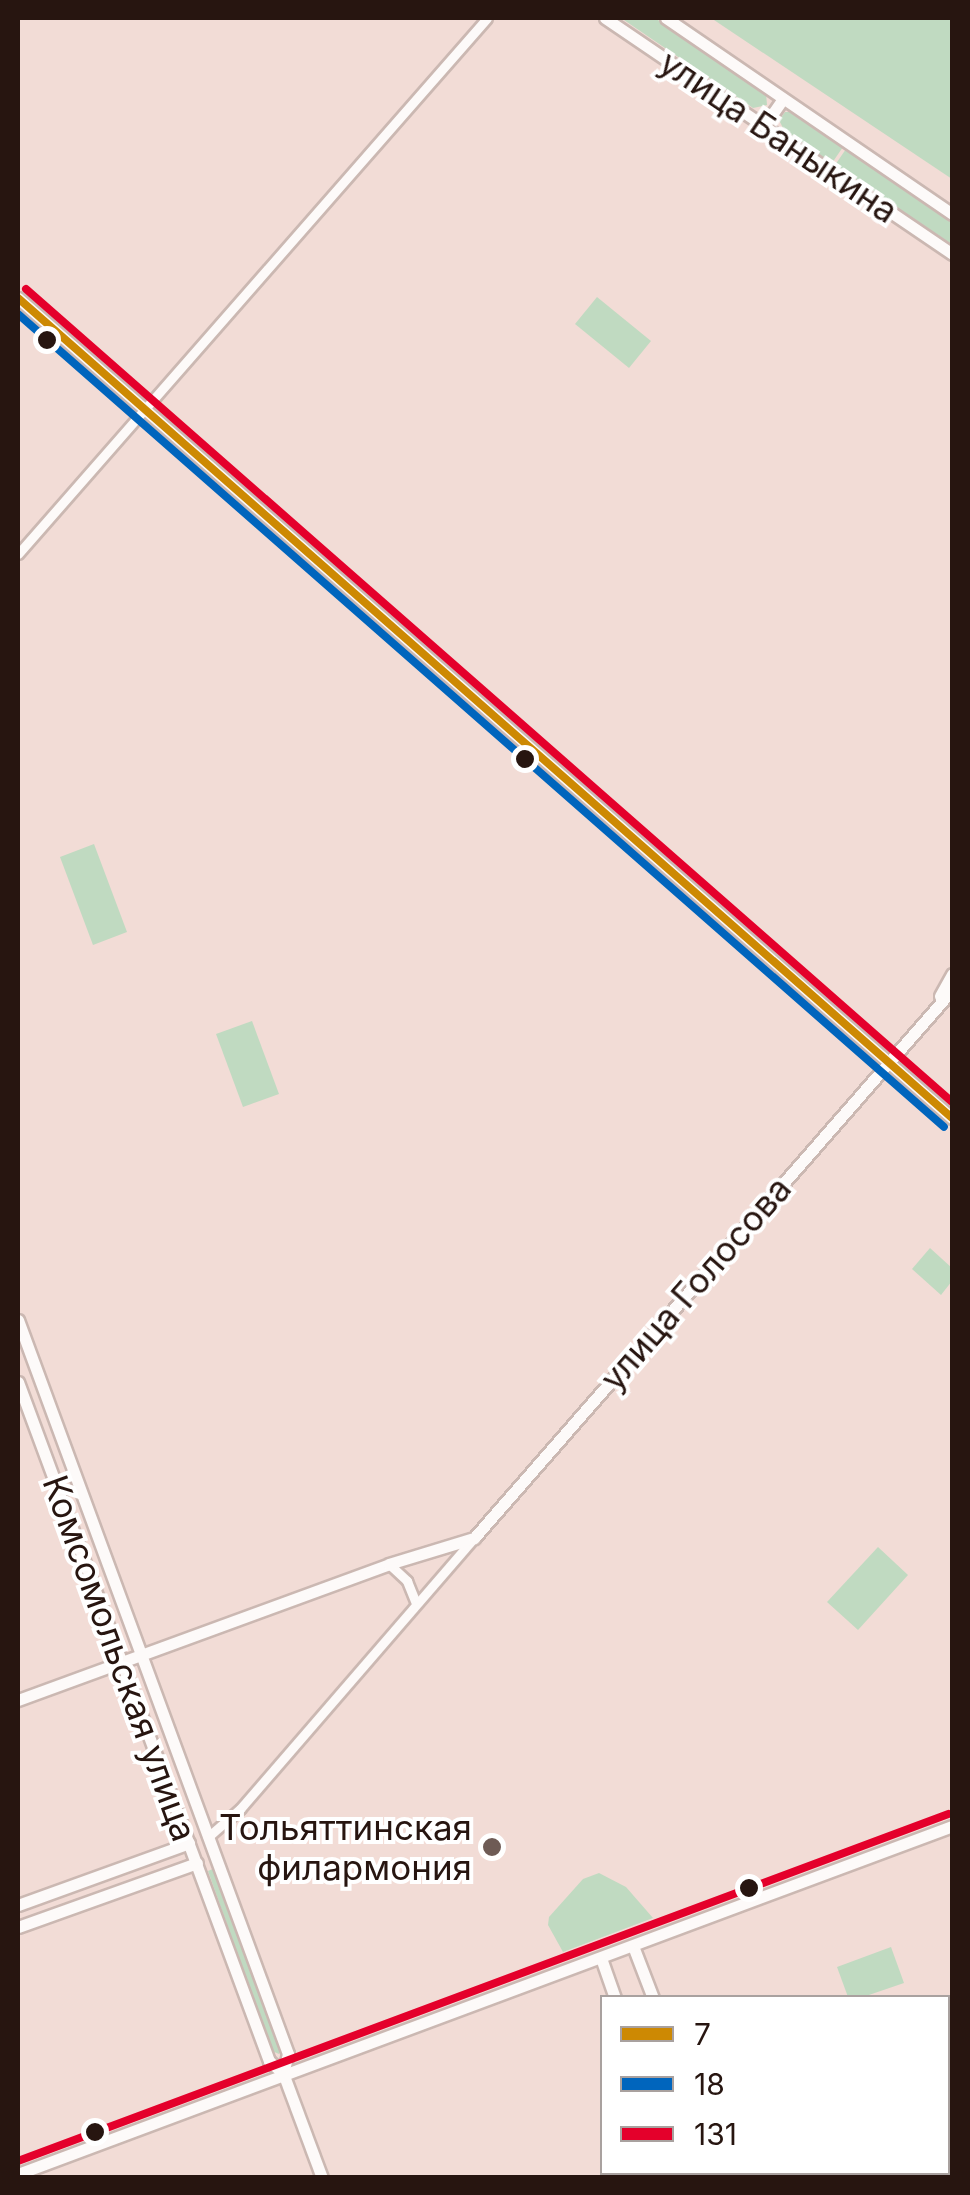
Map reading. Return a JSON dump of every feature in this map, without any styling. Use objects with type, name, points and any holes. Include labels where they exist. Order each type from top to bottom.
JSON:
[{"type":"main road","name":"улица Баныкина","points":[[605,18],[952,254]]},
{"type":"main road","name":"улица Баныкина","points":[[666,18],[952,214]]},
{"type":"main road","points":[[764,126],[783,99]]},
{"type":"main road","points":[[18,298],[952,1118]]},
{"type":"main road","name":"улица Голосова","points":[[916,1030],[952,974]]},
{"type":"main road","name":"улица Голосова","points":[[474,1538],[952,990]]},
{"type":"main road","name":"Комсомольская улица","points":[[18,1320],[288,2054],[284,2073]]},
{"type":"main road","name":"Комсомольская улица","points":[[18,1382],[269,2061],[284,2073],[322,2178]]},
{"type":"main road","points":[[26,1406],[46,1398]]},
{"type":"main road","points":[[18,1700],[389,1564],[474,1538]]},
{"type":"main road","points":[[164,1776],[183,1769]]},
{"type":"main road","points":[[18,2174],[952,1826]]},
{"type":"main road","points":[[18,1905],[189,1843]]},
{"type":"main road","points":[[18,1926],[197,1863]]},
{"type":"main road","points":[[633,1946],[651,1995]]},
{"type":"main road","points":[[601,1958],[614,1995]]},
{"type":"street","points":[[18,554],[488,18]]},
{"type":"street","points":[[208,1837],[240,1808],[474,1538]]},
{"type":"street","points":[[389,1564],[407,1581],[416,1603]]},
{"type":"green space","points":[[621,18],[655,18],[766,93],[767,105],[753,108]]},
{"type":"green space","points":[[711,18],[952,18],[952,179]]},
{"type":"green space","points":[[785,112],[793,112],[843,147],[832,163],[784,130],[779,120]]},
{"type":"green space","points":[[846,149],[952,222],[952,246],[835,165]]},
{"type":"green space","points":[[597,297],[651,341],[629,368],[575,324]]},
{"type":"green space","points":[[94,844],[127,932],[93,945],[60,857]]},
{"type":"green space","points":[[252,1021],[279,1094],[243,1107],[216,1034]]},
{"type":"green space","points":[[930,1248],[952,1268],[952,1281],[941,1295],[912,1269]]},
{"type":"green space","points":[[878,1547],[908,1575],[858,1630],[827,1602]]},
{"type":"green space","points":[[215,1868],[281,2049],[279,2054],[272,2051],[208,1871]]},
{"type":"green space","points":[[599,1873],[626,1887],[653,1918],[563,1952],[548,1925],[549,1917],[583,1879]]},
{"type":"green space","points":[[891,1947],[904,1983],[869,1995],[847,1995],[837,1967]]},
{"type":"transit line","name":"131","points":[[26,289],[952,1102]]},
{"type":"transit line","name":"7","points":[[18,298],[952,1118]]},
{"type":"transit line","name":"18","points":[[18,314],[944,1127]]},
{"type":"transit line","name":"131","points":[[18,2161],[948,1814]]},
{"type":"place","name":"Тольяттинская филармония","points":[[492,1847]]}]
